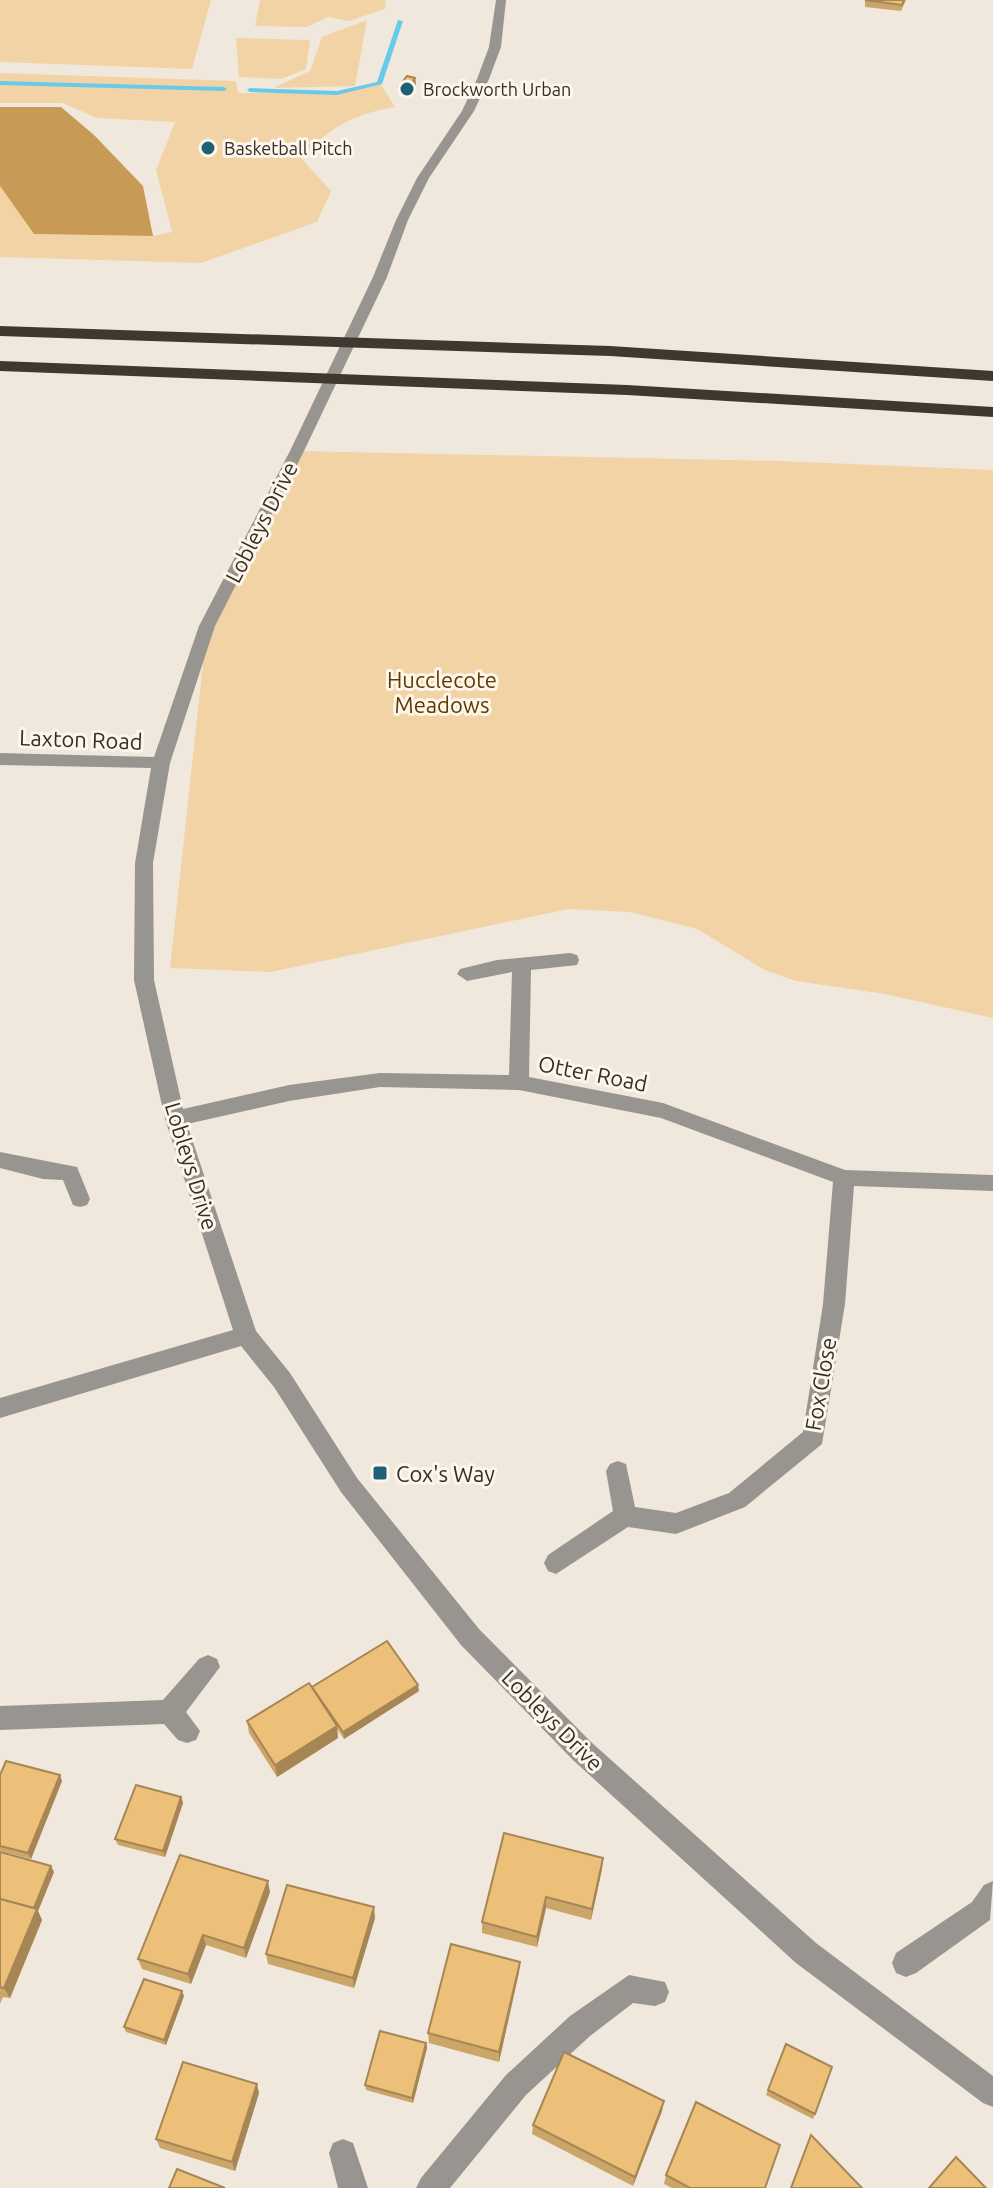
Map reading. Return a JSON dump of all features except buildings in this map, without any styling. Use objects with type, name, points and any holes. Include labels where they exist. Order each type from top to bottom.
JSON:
[{"type":"highway","points":[[0,331],[610,351],[993,376]]},
{"type":"highway","points":[[0,366],[627,390],[993,412]]},
{"type":"street","name":"Lobleys Drive","points":[[501,0],[495,47],[483,79],[468,111],[423,178],[402,220],[380,277],[297,451],[207,626],[161,763],[144,863],[144,980],[175,1119],[246,1335],[282,1380],[349,1485],[470,1637],[582,1751],[806,1953],[993,2093]]},
{"type":"street","name":"Laxton Road","points":[[0,759],[161,763]]},
{"type":"street","points":[[467,974],[522,964],[570,960]]},
{"type":"street","points":[[519,1083],[522,964]]},
{"type":"street","name":"Otter Road","points":[[175,1119],[289,1093],[380,1080],[519,1083],[663,1111],[844,1178],[993,1183]]},
{"type":"street","points":[[0,1160],[43,1171],[70,1173],[80,1199]]},
{"type":"street","name":"Fox Close","points":[[625,1516],[676,1524],[737,1500],[814,1437],[834,1304],[844,1178]]},
{"type":"street","points":[[0,1408],[246,1335]]},
{"type":"street","points":[[556,1563],[625,1516],[618,1471]]},
{"type":"street","points":[[0,1718],[169,1712],[208,1667]]},
{"type":"street","points":[[169,1712],[187,1731]]},
{"type":"street","points":[[906,1963],[989,1909]]},
{"type":"street","points":[[431,2188],[516,2085],[580,2026],[629,1989],[655,1992]]},
{"type":"street","points":[[343,2153],[353,2188]]},
{"type":"green space","points":[[0,0],[211,0],[192,69],[0,62]]},
{"type":"green space","points":[[260,0],[386,0],[385,9],[349,21],[328,17],[306,27],[255,26]]},
{"type":"green space","points":[[367,20],[355,86],[273,88],[310,71],[322,37]]},
{"type":"green space","points":[[236,38],[310,40],[306,69],[281,79],[239,77]]},
{"type":"green space","points":[[0,73],[236,81],[238,93],[337,93],[380,83],[395,107],[354,118],[322,138],[301,158],[331,191],[317,222],[201,263],[0,257],[0,186],[35,234],[153,236],[172,232],[156,170],[175,122],[97,118],[63,103],[0,103]]},
{"type":"green space","name":"Hucclecote Meadows","points":[[297,451],[780,461],[993,470],[993,1018],[885,994],[796,981],[765,970],[697,929],[630,912],[568,909],[271,972],[170,968],[207,626]]},
{"type":"shaded area","points":[[0,107],[61,107],[94,135],[143,186],[153,236],[34,234],[0,186]]},
{"type":"waterway","points":[[250,90],[337,93],[380,83],[400,21]]},
{"type":"waterway","points":[[0,83],[224,89]]},
{"type":"place","name":"Brockworth Urban","points":[[407,89]]},
{"type":"place","name":"Basketball Pitch","points":[[208,148]]},
{"type":"place","name":"Cox's Way","points":[[380,1473]]}]
